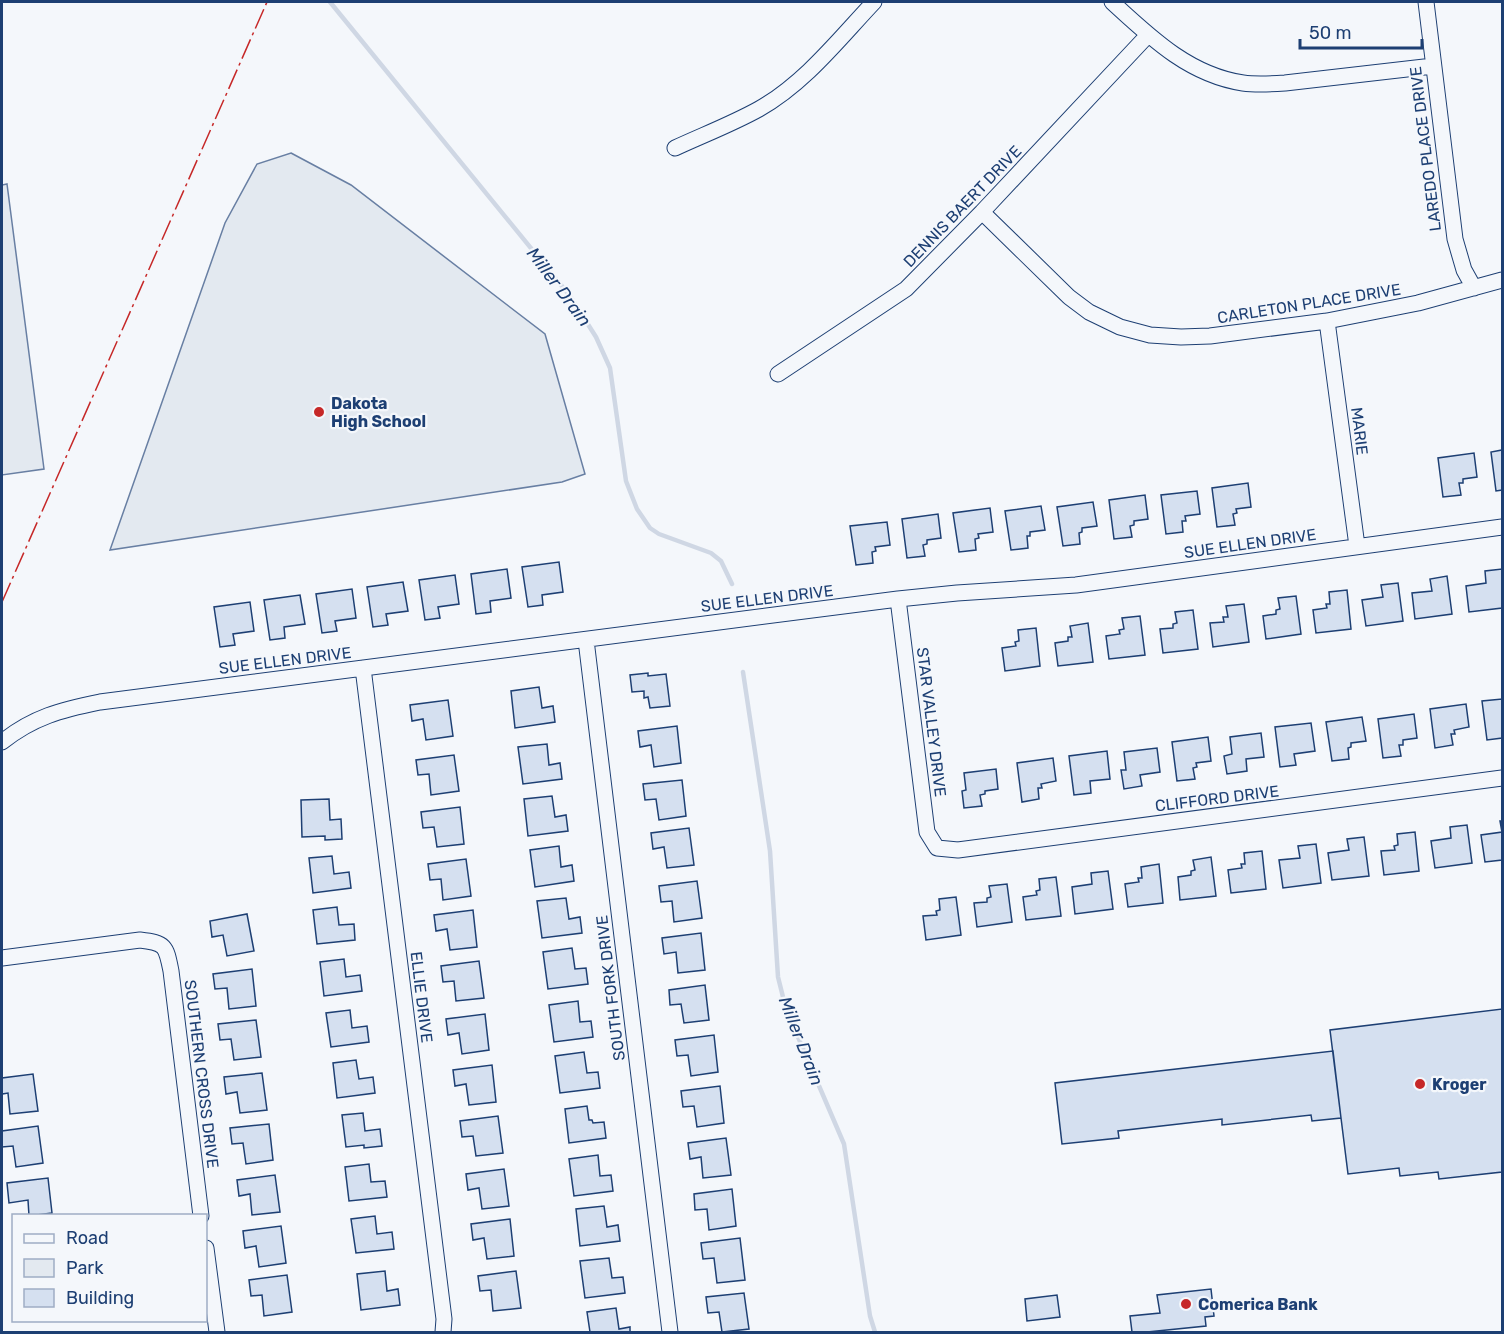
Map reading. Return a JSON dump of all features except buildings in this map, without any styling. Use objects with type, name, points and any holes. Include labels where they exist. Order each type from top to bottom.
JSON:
[{"type":"street","points":[[675,148],[760,109],[789,88],[815,65],[874,2]]},
{"type":"street","points":[[1112,2],[1148,35],[1180,59],[1204,72],[1243,83],[1285,83],[1434,66]]},
{"type":"street","name":"LAREDO PLACE DRIVE","points":[[1426,2],[1455,239],[1464,270],[1474,288]]},
{"type":"street","name":"DENNIS BAERT DRIVE","points":[[778,374],[906,289],[982,212],[1148,35]]},
{"type":"street","name":"CARLETON PLACE DRIVE","points":[[982,212],[1068,297],[1089,312],[1120,327],[1150,334],[1181,337],[1210,336],[1327,321],[1419,303],[1503,280]]},
{"type":"street","name":"MARIE","points":[[1327,321],[1357,546]]},
{"type":"street","name":"SUE ELLEN DRIVE","points":[[2,742],[39,718],[100,702],[898,599],[1076,585],[1503,527]]},
{"type":"street","name":"STAR VALLEY DRIVE","points":[[898,599],[927,832],[937,848]]},
{"type":"street","name":"SOUTH FORK DRIVE","points":[[586,640],[670,1332]]},
{"type":"street","name":"ELLIE DRIVE","points":[[363,668],[444,1319],[443,1332]]},
{"type":"street","name":"CLIFFORD DRIVE","points":[[937,848],[958,850],[1503,778]]},
{"type":"street","name":"SOUTHERN CROSS DRIVE","points":[[2,958],[140,940],[157,942],[163,946],[171,971],[201,1214]]},
{"type":"street","points":[[207,1256],[217,1332]]},
{"type":"green space","points":[[291,153],[351,185],[545,334],[585,474],[562,482],[110,550],[225,223],[257,164]]},
{"type":"green space","points":[[7,184],[44,469],[2,475],[2,185]]},
{"type":"waterway","name":"Miller Drain","points":[[330,2],[570,296],[596,337],[610,368],[626,481],[637,509],[650,528],[659,534],[711,553],[721,561],[732,584]]},
{"type":"waterway","name":"Miller Drain","points":[[743,672],[770,851],[778,977],[786,1009],[844,1144],[870,1316],[875,1332]]},
{"type":"power","points":[[2,602],[267,2]]},
{"type":"place","name":"Dakota High School","points":[[319,412]]},
{"type":"place","name":"Kroger","points":[[1420,1084]]},
{"type":"place","name":"Comerica Bank","points":[[1186,1304]]}]
